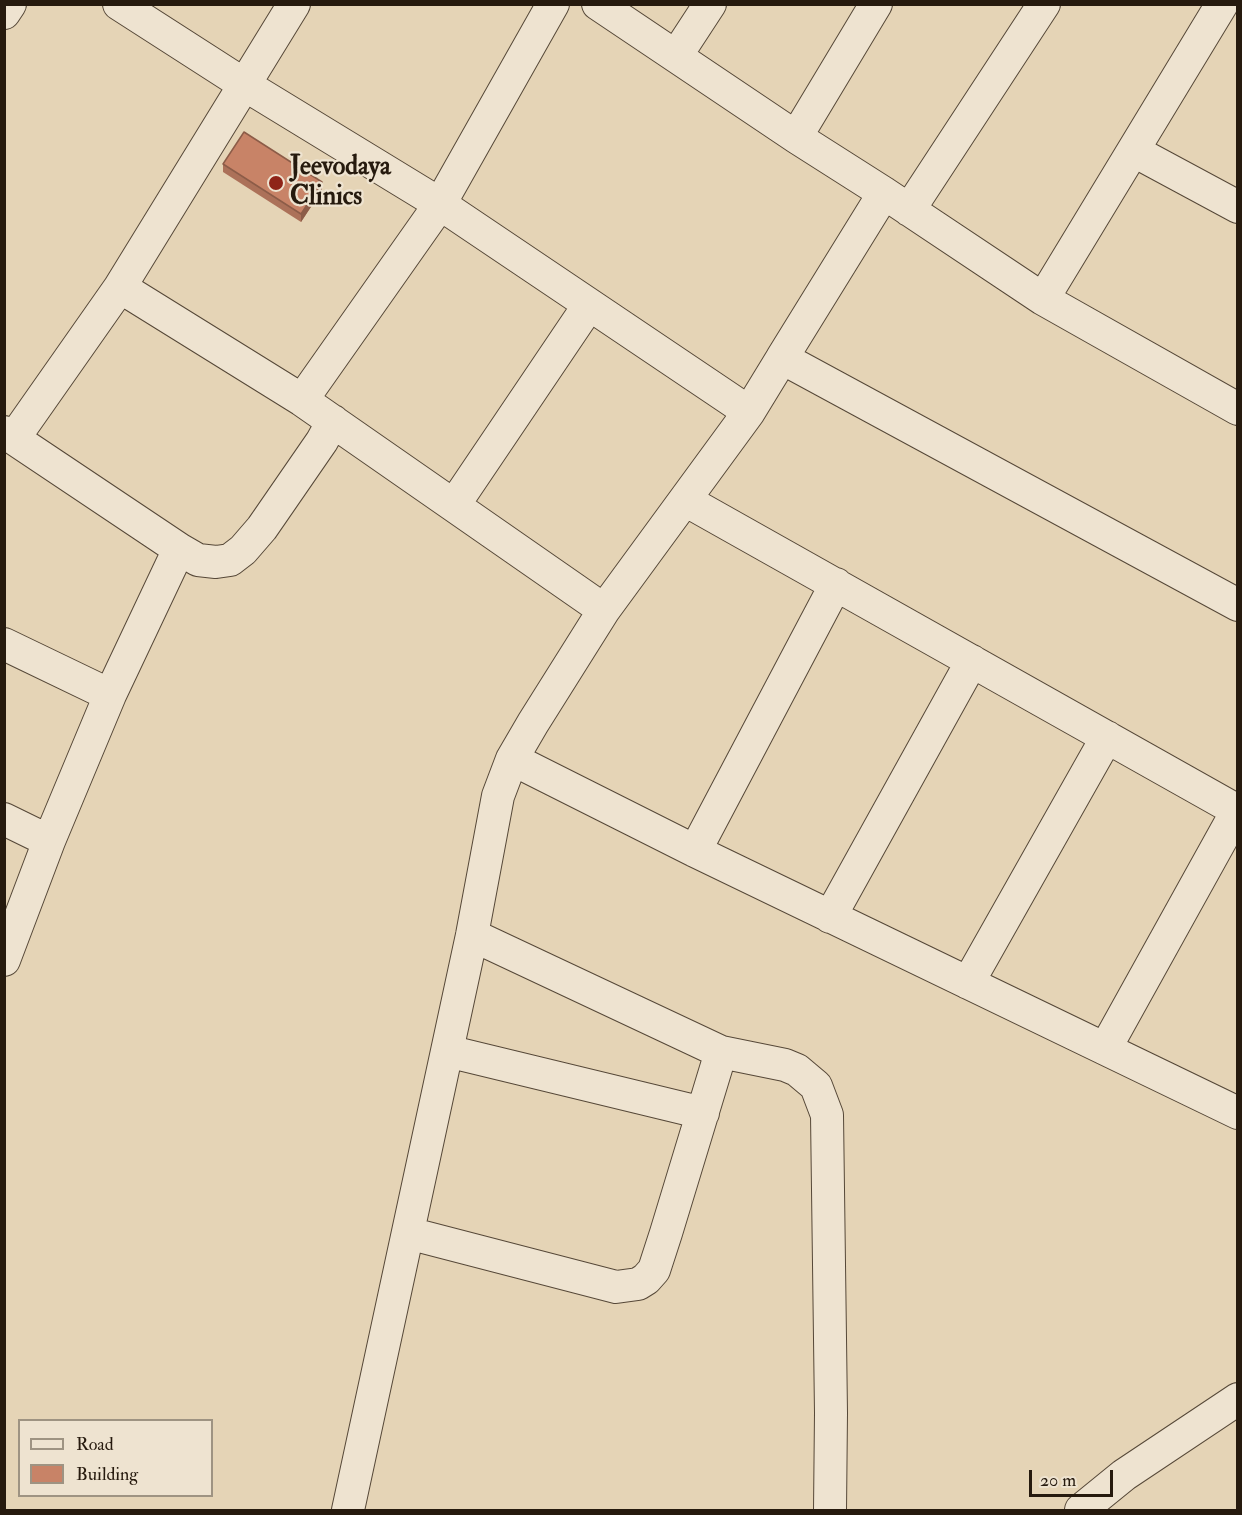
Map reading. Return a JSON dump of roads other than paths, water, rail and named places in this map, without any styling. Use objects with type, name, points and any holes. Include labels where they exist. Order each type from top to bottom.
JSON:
[{"type":"street","points":[[4,13],[10,4]]},
{"type":"street","points":[[119,4],[245,85],[440,204],[749,412]]},
{"type":"street","points":[[294,4],[120,286],[9,435],[179,549],[198,560],[216,562],[230,560],[243,550],[262,528],[322,441],[333,421]]},
{"type":"street","points":[[302,400],[440,204],[553,4]]},
{"type":"street","points":[[598,4],[1042,299],[1238,409]]},
{"type":"street","points":[[676,56],[710,4]]},
{"type":"street","points":[[796,137],[876,4]]},
{"type":"street","points":[[348,1510],[472,935],[498,796],[512,759],[604,610],[749,412],[782,358],[1044,4]]},
{"type":"street","points":[[1042,299],[1222,5],[1238,14]]},
{"type":"street","points":[[1134,151],[1238,207]]},
{"type":"street","points":[[120,286],[302,400],[604,610]]},
{"type":"street","points":[[454,505],[589,305]]},
{"type":"street","points":[[782,358],[1238,605]]},
{"type":"street","points":[[686,500],[1237,811],[1105,1049]]},
{"type":"street","points":[[4,960],[49,841],[110,695],[179,549]]},
{"type":"street","points":[[695,851],[836,584]]},
{"type":"street","points":[[4,644],[110,695]]},
{"type":"street","points":[[830,916],[972,661]]},
{"type":"street","points":[[968,983],[1107,737]]},
{"type":"street","points":[[512,759],[695,851],[1238,1113]]},
{"type":"street","points":[[4,819],[49,841]]},
{"type":"street","points":[[472,935],[721,1052],[785,1065],[797,1070],[816,1086],[827,1115],[830,1510]]},
{"type":"street","points":[[447,1052],[703,1113]]},
{"type":"street","points":[[408,1233],[616,1287],[638,1284],[654,1270],[721,1052]]},
{"type":"street","points":[[1081,1510],[1124,1475],[1238,1399]]},
{"type":"place","name":"Jeevodaya Clinics","points":[[276,183]]}]
